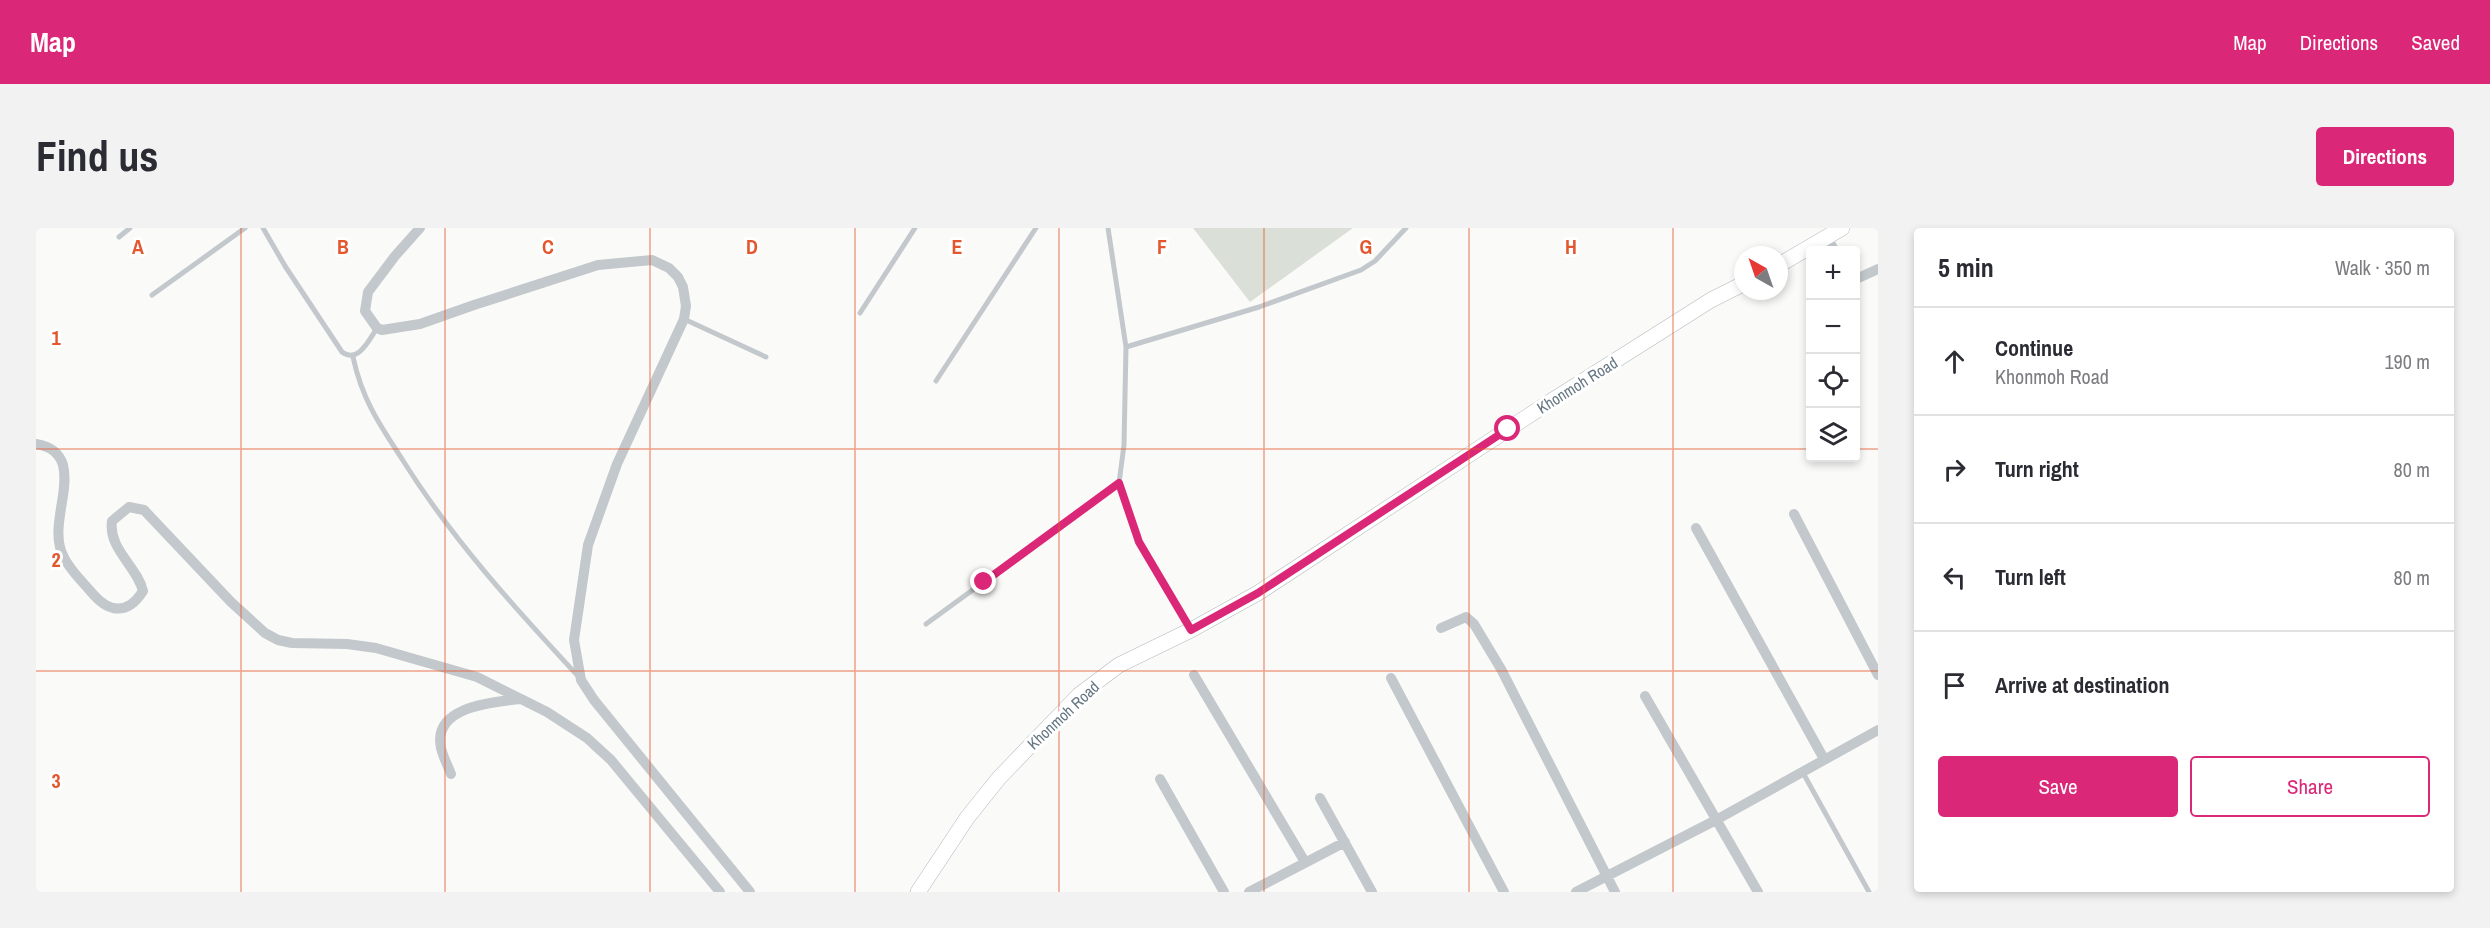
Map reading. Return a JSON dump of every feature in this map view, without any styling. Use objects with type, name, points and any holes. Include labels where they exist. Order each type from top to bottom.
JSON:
[{"type":"main road","points":[[1788,261],[1831,244],[1842,228]]},
{"type":"main road","name":"Khonmoh Road","points":[[918,892],[967,818],[999,778],[1079,695],[1119,665],[1191,630],[1258,593],[1545,405],[1711,300],[1734,288]]},
{"type":"street","points":[[420,228],[368,292],[364,311],[377,328],[382,330],[420,324],[474,304],[598,265],[652,260],[669,268],[678,277],[684,297],[684,319],[617,464],[588,544],[574,640],[581,680],[594,700],[750,892]]},
{"type":"street","points":[[1860,277],[1878,268]]},
{"type":"street","points":[[36,444],[54,451],[63,467],[65,487],[57,530],[59,547],[72,569],[103,604],[114,608],[126,607],[136,602],[143,591],[140,578],[116,546],[111,532],[112,521],[129,507],[144,510],[231,602],[265,633],[278,640],[292,644],[347,644],[376,648],[477,677],[547,712],[587,738],[611,760],[720,892]]},
{"type":"street","points":[[1794,514],[1878,675]]},
{"type":"street","points":[[1696,528],[1824,759]]},
{"type":"street","points":[[1441,628],[1466,617],[1474,624],[1501,669],[1615,892]]},
{"type":"street","points":[[1194,675],[1305,862]]},
{"type":"street","points":[[1391,678],[1504,892]]},
{"type":"street","points":[[1645,696],[1758,892]]},
{"type":"street","points":[[452,774],[441,748],[441,738],[443,730],[452,719],[468,707],[520,699]]},
{"type":"street","points":[[1576,892],[1716,820],[1878,730]]},
{"type":"street","points":[[1160,778],[1224,892]]},
{"type":"street","points":[[1320,798],[1372,892]]},
{"type":"street","points":[[1249,892],[1345,842]]},
{"type":"lane","points":[[119,237],[130,228]]},
{"type":"lane","points":[[152,296],[245,228]]},
{"type":"lane","points":[[262,228],[342,352],[348,357],[353,357],[360,352],[377,328]]},
{"type":"lane","points":[[860,314],[915,228]]},
{"type":"lane","points":[[936,381],[1036,228]]},
{"type":"lane","points":[[1108,228],[1126,347],[1124,445],[1119,483],[1139,542],[1191,630]]},
{"type":"lane","points":[[1126,347],[1259,307],[1362,270],[1375,261],[1406,228]]},
{"type":"lane","points":[[684,319],[766,357]]},
{"type":"lane","points":[[353,357],[359,385],[422,491],[476,564],[581,680]]},
{"type":"lane","points":[[926,624],[1119,483]]},
{"type":"lane","points":[[1802,771],[1869,892]]},
{"type":"shaded area","points":[[1193,228],[1353,228],[1250,302]]},
{"type":"route","points":[[984,582],[1119,483],[1130,522],[1139,542],[1191,630],[1258,593],[1508,429]]}]
